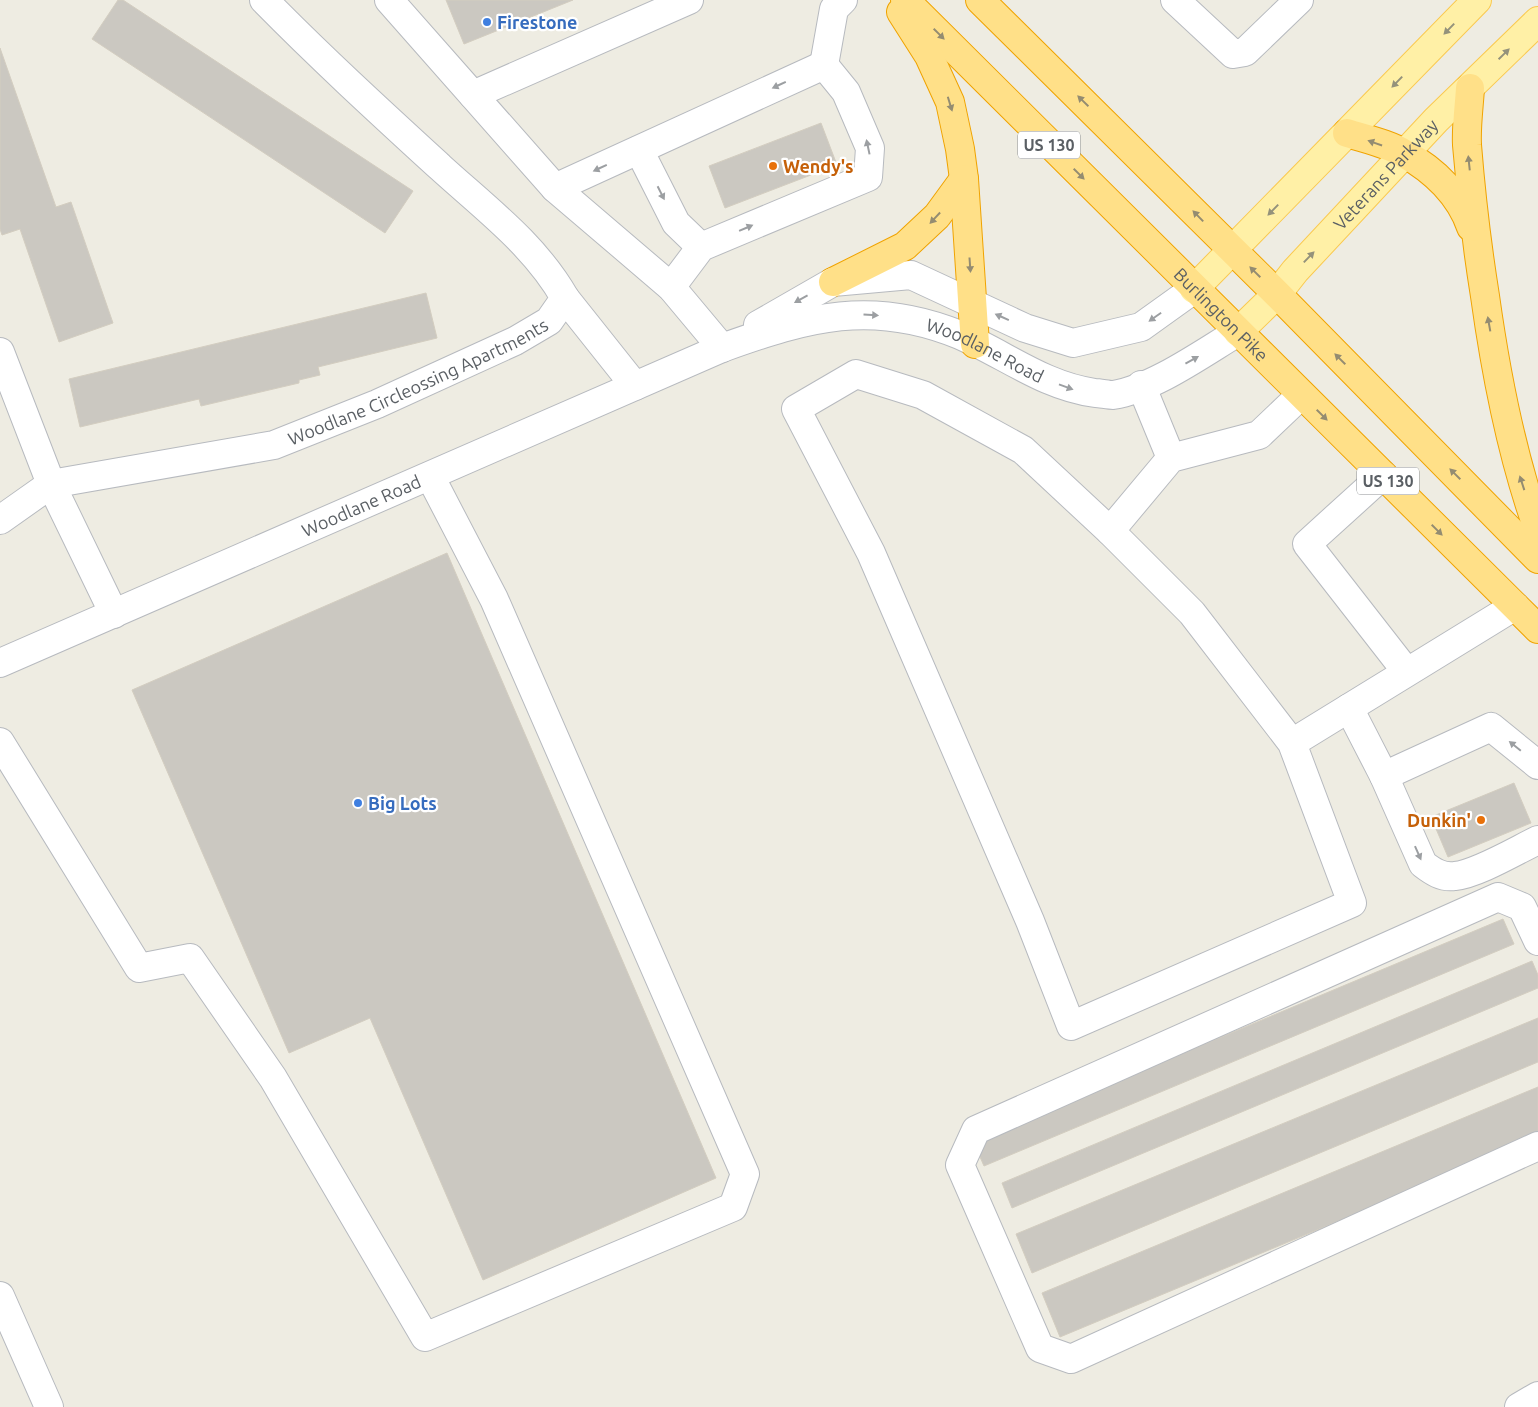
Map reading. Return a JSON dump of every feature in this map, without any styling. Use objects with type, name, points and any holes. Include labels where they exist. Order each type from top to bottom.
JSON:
[{"type":"highway","points":[[893,0],[929,56],[950,102],[964,179],[975,344]]},
{"type":"highway","name":"Burlington Pike","points":[[905,0],[1538,629]]},
{"type":"highway","name":"US 130","points":[[980,0],[1277,294],[1538,559]]},
{"type":"highway","points":[[1470,88],[1467,143],[1477,247],[1504,409],[1520,478],[1538,529]]},
{"type":"highway","points":[[1347,133],[1405,153],[1446,186],[1458,200],[1468,220],[1477,247]]},
{"type":"highway","points":[[833,282],[905,246],[937,216],[964,179]]},
{"type":"main road","points":[[1194,289],[1477,0]]},
{"type":"main road","name":"Veterans Parkway","points":[[1238,332],[1277,294],[1295,271],[1405,153],[1538,21]]},
{"type":"street","points":[[264,0],[328,65],[523,243],[552,276],[565,298],[635,386]]},
{"type":"street","points":[[389,0],[555,188],[671,287],[722,348]]},
{"type":"street","points":[[473,95],[689,0]]},
{"type":"street","points":[[1175,0],[1233,54],[1240,55],[1299,0]]},
{"type":"street","points":[[671,287],[702,247],[868,177],[870,148],[846,92],[824,65],[834,3]]},
{"type":"street","points":[[555,188],[824,65]]},
{"type":"street","points":[[639,150],[676,223],[702,247]]},
{"type":"street","name":"Woodlane Road","points":[[722,348],[785,308],[833,282],[911,275],[1025,328],[1073,343],[1141,327],[1194,289]]},
{"type":"street","name":"Woodlane Circleossing Apartments","points":[[0,520],[51,484],[274,445],[378,404],[515,341],[549,322],[565,298]]},
{"type":"street","name":"Woodlane Road","points":[[0,663],[722,348],[772,330],[820,318],[869,314],[917,320],[961,336],[1040,377],[1076,390],[1113,395],[1154,381],[1238,332]]},
{"type":"street","points":[[0,352],[51,484],[114,614]]},
{"type":"street","points":[[856,374],[922,395],[1023,450],[1110,531],[1192,613],[1292,743],[1352,903],[1071,1026],[1030,921],[874,560],[796,409],[856,374]]},
{"type":"street","points":[[1141,385],[1172,458]]},
{"type":"street","points":[[1110,531],[1172,458],[1258,435],[1301,395]]},
{"type":"street","points":[[0,742],[139,968],[190,958],[273,1078],[425,1337],[733,1206],[745,1174],[494,599],[430,476]]},
{"type":"street","points":[[1383,476],[1307,544],[1406,671]]},
{"type":"street","points":[[1292,743],[1514,606]]},
{"type":"street","points":[[1349,708],[1384,776],[1423,864],[1436,874],[1455,876],[1483,866],[1538,840]]},
{"type":"street","points":[[1384,776],[1491,727],[1538,765]]},
{"type":"street","points":[[1538,941],[1522,907],[1498,897],[976,1130],[960,1165],[1040,1348],[1071,1358],[1538,1146]]},
{"type":"street","points":[[0,1296],[49,1407]]},
{"type":"street","points":[[1519,1407],[1538,1396]]},
{"type":"building","points":[[118,0],[123,0],[413,191],[385,233],[92,39]]},
{"type":"building","name":"Firestone","points":[[446,0],[573,0],[464,44]]},
{"type":"building","points":[[0,48],[56,207],[71,202],[113,323],[59,342],[20,229],[2,235],[0,229]]},
{"type":"building","name":"Wendy's","points":[[821,123],[837,165],[725,208],[709,166]]},
{"type":"building","points":[[426,293],[437,338],[318,367],[320,375],[299,380],[299,383],[201,406],[199,399],[80,427],[69,379]]},
{"type":"building","points":[[447,553],[716,1178],[483,1280],[370,1018],[289,1053],[132,690]]},
{"type":"building","name":"Dunkin'","points":[[1514,783],[1531,823],[1448,857],[1431,817]]},
{"type":"building","points":[[1503,919],[1514,944],[984,1166],[973,1141]]},
{"type":"building","points":[[1532,961],[1538,975],[1538,988],[1012,1208],[1002,1183]]},
{"type":"building","points":[[1538,1018],[1538,1062],[1032,1273],[1016,1234]]},
{"type":"building","points":[[1538,1087],[1538,1138],[1060,1337],[1042,1293]]},
{"type":"place","name":"Firestone","points":[[487,22]]},
{"type":"place","name":"Wendy's","points":[[773,166]]},
{"type":"place","name":"Big Lots","points":[[358,803]]},
{"type":"place","name":"Dunkin'","points":[[1481,820]]}]
